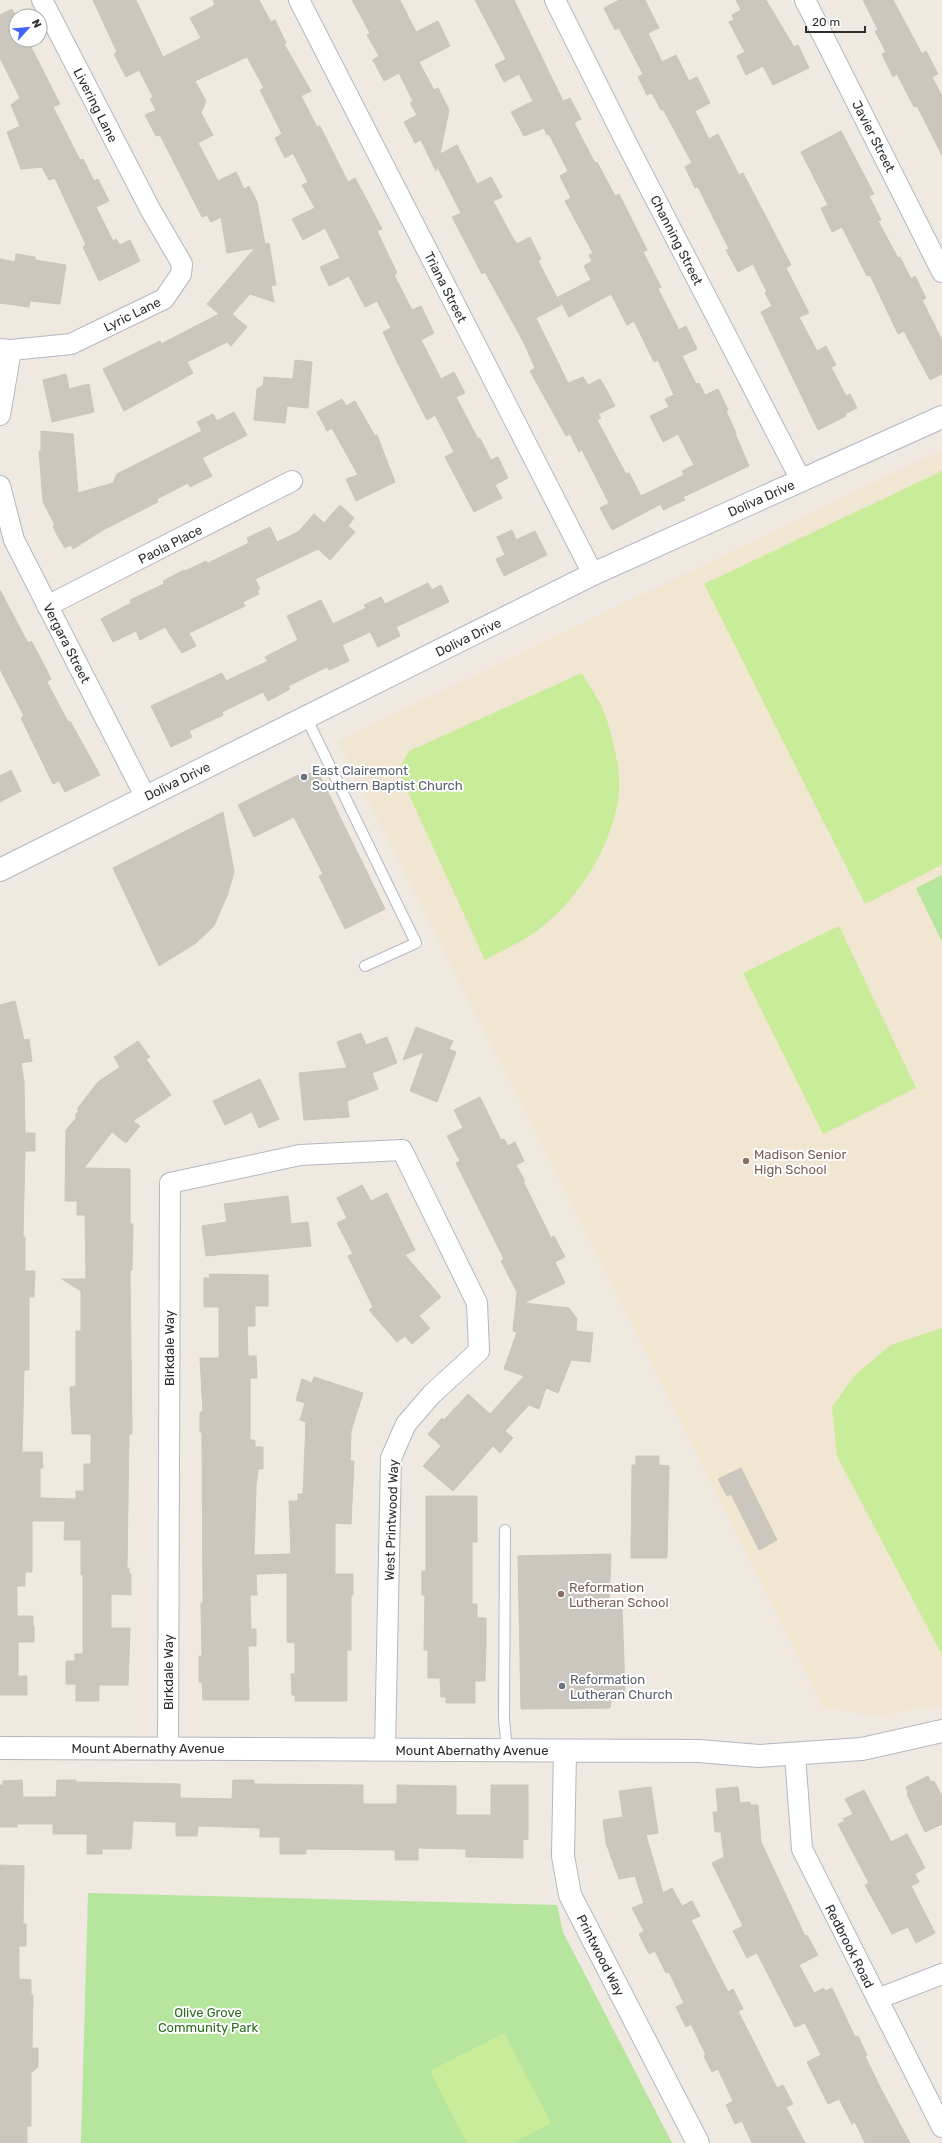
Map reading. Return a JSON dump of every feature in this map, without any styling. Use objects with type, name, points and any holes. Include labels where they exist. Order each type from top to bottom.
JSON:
[{"type":"street","name":"Livering Lane","points":[[42,0],[150,209]]},
{"type":"street","name":"Triana Street","points":[[299,0],[593,574]]},
{"type":"street","name":"Channing Street","points":[[555,0],[628,146],[801,480]]},
{"type":"street","name":"Javier Street","points":[[805,0],[942,272]]},
{"type":"street","name":"Lyric Lane","points":[[6,350],[72,344],[164,299],[181,274],[182,264],[150,209]]},
{"type":"street","points":[[0,415],[6,350]]},
{"type":"street","name":"Doliva Drive","points":[[0,870],[145,796],[593,574],[942,417]]},
{"type":"street","name":"Paola Place","points":[[47,606],[292,481]]},
{"type":"street","name":"Vergara Street","points":[[0,486],[14,540],[145,796]]},
{"type":"street","name":"Birkdale Way","points":[[168,1748],[170,1184],[300,1156],[402,1150]]},
{"type":"street","name":"West Printwood Way","points":[[385,1750],[391,1458],[406,1424],[432,1394],[479,1351],[477,1303],[402,1150]]},
{"type":"street","name":"Mount Abernathy Avenue","points":[[0,1748],[699,1751],[759,1756],[862,1749],[942,1731]]},
{"type":"street","name":"Printwood Way","points":[[565,1750],[563,1856],[570,1895],[698,2143]]},
{"type":"street","name":"Redbrook Road","points":[[795,1754],[802,1850],[942,2127]]},
{"type":"street","points":[[877,1999],[942,1974]]},
{"type":"lane","points":[[306,717],[416,943],[365,966]]},
{"type":"lane","points":[[505,1530],[504,1719],[507,1750]]},
{"type":"shaded area","name":"Madison Senior High School","points":[[942,450],[942,1705],[875,1716],[823,1707],[339,741]]},
{"type":"green space","points":[[942,471],[942,865],[865,904],[704,584]]},
{"type":"green space","points":[[582,673],[604,712],[613,741],[619,773],[619,792],[616,812],[610,831],[592,869],[567,903],[538,930],[485,960],[398,771],[409,751]]},
{"type":"green space","points":[[942,875],[942,942],[916,888]]},
{"type":"green space","points":[[839,926],[916,1088],[823,1134],[743,973]]},
{"type":"green space","points":[[942,1328],[942,1655],[837,1456],[832,1407],[855,1375],[891,1345]]},
{"type":"green space","name":"Olive Grove Community Park","points":[[88,1893],[557,1905],[563,1932],[672,2143],[81,2143]]},
{"type":"green space","points":[[504,2033],[551,2123],[513,2143],[467,2143],[430,2071]]},
{"type":"building","points":[[93,0],[136,0],[163,57],[201,38],[190,18],[215,5],[213,0],[259,0],[271,22],[275,20],[286,43],[284,44],[311,91],[301,96],[317,127],[320,126],[348,182],[355,178],[382,229],[377,231],[397,273],[394,275],[412,310],[421,306],[434,333],[421,340],[441,379],[454,372],[465,393],[456,397],[491,460],[498,457],[508,478],[495,485],[502,498],[474,512],[445,457],[454,452],[435,415],[427,420],[383,332],[391,328],[377,301],[365,307],[349,276],[329,286],[320,267],[340,258],[325,228],[303,240],[292,219],[315,208],[302,185],[308,182],[293,153],[285,158],[275,138],[282,134],[260,90],[264,88],[247,57],[195,81],[206,101],[201,113],[213,135],[198,143],[218,181],[236,172],[244,189],[249,186],[257,202],[265,244],[269,243],[276,285],[271,286],[274,302],[250,294],[232,314],[247,327],[231,346],[227,342],[187,362],[193,373],[124,411],[103,369],[160,341],[161,344],[219,314],[207,304],[255,248],[227,253],[221,217],[211,222],[207,215],[202,217],[160,135],[156,136],[145,115],[156,110],[150,99],[153,97],[139,70],[126,77],[114,54],[117,52]]},
{"type":"building","points":[[352,0],[400,0],[416,32],[438,21],[450,46],[419,62],[434,90],[438,88],[449,110],[440,154],[457,145],[477,184],[491,177],[502,197],[493,201],[517,244],[530,237],[541,259],[538,261],[561,305],[536,318],[568,383],[583,377],[588,385],[600,379],[605,387],[615,406],[598,414],[601,418],[597,420],[626,474],[629,473],[641,496],[684,475],[682,471],[694,465],[678,434],[663,442],[650,416],[669,407],[665,399],[674,395],[658,360],[654,362],[634,321],[627,325],[611,294],[569,317],[558,297],[591,280],[584,266],[592,261],[589,255],[593,253],[565,201],[571,198],[560,176],[568,171],[549,134],[547,135],[544,128],[524,136],[511,112],[533,101],[519,74],[504,82],[495,65],[506,59],[475,0],[514,0],[563,101],[570,98],[581,119],[574,123],[595,163],[597,162],[615,196],[619,194],[647,250],[643,252],[661,287],[658,289],[679,330],[686,326],[697,349],[682,356],[696,384],[699,383],[705,395],[718,389],[728,410],[726,411],[749,466],[683,497],[685,500],[663,510],[661,504],[612,530],[600,508],[609,503],[582,450],[579,452],[570,434],[566,436],[530,371],[535,368],[524,343],[485,272],[482,274],[452,217],[461,213],[437,166],[436,171],[421,140],[415,143],[404,122],[417,115],[410,103],[413,101],[399,73],[384,81],[373,60],[379,56],[367,35],[370,33]]},
{"type":"building","points":[[619,0],[645,0],[659,28],[648,33],[662,62],[676,55],[689,81],[697,77],[710,103],[695,111],[709,139],[718,134],[739,175],[743,173],[791,265],[786,268],[809,313],[799,317],[817,351],[826,346],[836,365],[831,367],[846,396],[850,394],[857,408],[845,414],[846,416],[818,430],[761,312],[772,306],[765,293],[767,292],[753,264],[738,272],[726,250],[729,249],[698,187],[695,188],[685,167],[692,163],[663,109],[661,110],[652,93],[647,95],[638,77],[643,74],[619,28],[615,30],[604,8]]},
{"type":"building","points":[[736,0],[766,0],[794,47],[798,45],[809,68],[773,85],[763,66],[746,75],[737,56],[745,52],[729,22],[734,20],[732,15],[741,10]]},
{"type":"building","points":[[863,0],[893,0],[922,54],[926,51],[938,74],[932,77],[942,96],[942,155],[917,106],[914,107],[897,74],[893,77],[882,54],[886,52],[875,31],[878,30]]},
{"type":"building","points":[[8,11],[8,48],[32,48],[60,104],[53,107],[80,160],[83,159],[94,181],[98,179],[109,201],[96,207],[113,241],[116,239],[120,245],[130,240],[140,261],[99,281],[83,247],[86,245],[55,178],[49,180],[42,167],[21,169],[7,132],[20,126],[11,105],[20,98],[0,58],[0,15]]},
{"type":"building","points":[[841,131],[874,194],[869,196],[881,220],[878,221],[898,258],[900,257],[911,279],[915,276],[926,298],[922,300],[942,340],[942,374],[930,380],[904,331],[898,334],[870,275],[867,276],[842,227],[832,232],[821,208],[828,205],[801,152]]},
{"type":"building","points":[[16,254],[35,257],[35,260],[66,265],[60,304],[30,301],[29,307],[0,303],[0,259],[15,262]]},
{"type":"building","points":[[295,360],[312,362],[308,408],[287,406],[285,423],[254,420],[257,389],[263,385],[264,377],[293,379]]},
{"type":"building","points":[[66,374],[69,389],[89,384],[94,412],[52,422],[43,380]]},
{"type":"building","points":[[342,399],[346,406],[355,401],[375,436],[377,435],[395,482],[356,501],[346,479],[358,475],[332,428],[327,431],[317,412]]},
{"type":"building","points":[[234,412],[247,435],[202,458],[212,476],[190,487],[188,483],[157,499],[158,502],[103,530],[73,549],[71,545],[65,548],[57,535],[53,526],[55,525],[43,502],[39,451],[41,451],[41,431],[73,434],[78,493],[113,483],[117,474],[202,431],[197,422],[213,414],[217,421]]},
{"type":"building","points":[[340,505],[354,518],[348,526],[355,532],[330,560],[318,549],[255,579],[260,589],[257,590],[259,594],[243,602],[245,606],[189,633],[196,646],[182,653],[165,627],[140,640],[136,631],[113,642],[101,619],[131,603],[130,600],[164,584],[163,581],[184,570],[185,571],[206,561],[208,563],[249,543],[247,538],[270,527],[277,542],[298,532],[314,514],[324,523]]},
{"type":"building","points":[[512,530],[516,540],[535,531],[547,555],[504,576],[496,559],[505,555],[497,537]]},
{"type":"building","points":[[428,583],[432,590],[441,585],[449,602],[396,627],[400,636],[378,647],[370,632],[342,645],[349,661],[329,670],[327,667],[288,686],[290,689],[268,701],[263,692],[222,712],[223,715],[189,731],[192,737],[171,747],[151,706],[222,673],[226,681],[268,661],[265,657],[298,640],[287,616],[321,600],[333,624],[366,608],[364,605],[381,597],[385,604]]},
{"type":"building","points":[[0,590],[28,643],[31,641],[40,657],[51,679],[47,682],[68,722],[70,721],[100,775],[65,792],[59,781],[53,784],[21,718],[24,716],[0,669]]},
{"type":"building","points":[[11,770],[21,791],[0,802],[0,776]]},
{"type":"building","points":[[317,770],[385,909],[345,929],[319,876],[323,874],[294,817],[254,837],[238,805],[298,775],[300,778]]},
{"type":"building","points":[[223,812],[234,872],[228,893],[214,926],[196,943],[159,966],[113,868]]},
{"type":"building","points":[[15,1001],[24,1040],[29,1039],[32,1061],[21,1063],[24,1081],[25,1133],[35,1133],[35,1151],[25,1151],[23,1237],[25,1237],[25,1271],[35,1271],[34,1297],[29,1297],[29,1370],[24,1370],[22,1452],[42,1452],[43,1468],[40,1468],[40,1498],[76,1499],[76,1491],[84,1491],[84,1464],[91,1464],[91,1434],[72,1434],[70,1387],[76,1386],[76,1331],[81,1331],[81,1291],[62,1279],[86,1279],[85,1215],[77,1215],[77,1201],[65,1201],[66,1130],[77,1117],[75,1116],[79,1110],[77,1109],[98,1082],[120,1067],[114,1057],[138,1041],[150,1057],[146,1059],[171,1095],[133,1121],[140,1126],[126,1143],[112,1132],[84,1168],[130,1169],[130,1224],[133,1224],[132,1270],[130,1270],[132,1434],[129,1434],[127,1568],[129,1568],[129,1574],[131,1574],[131,1595],[111,1594],[111,1628],[130,1628],[128,1685],[99,1685],[99,1701],[76,1701],[76,1684],[66,1684],[66,1661],[75,1661],[75,1654],[83,1654],[83,1575],[81,1575],[81,1540],[64,1540],[65,1521],[32,1521],[32,1572],[25,1572],[25,1586],[17,1586],[17,1616],[33,1616],[34,1626],[34,1642],[18,1642],[18,1676],[27,1676],[27,1695],[0,1695],[0,1005]]},
{"type":"building","points":[[416,1027],[453,1041],[449,1049],[456,1052],[437,1102],[410,1091],[424,1052],[403,1060]]},
{"type":"building","points":[[361,1033],[366,1045],[387,1037],[397,1063],[372,1073],[378,1089],[347,1101],[349,1117],[304,1120],[299,1073],[347,1068],[337,1042]]},
{"type":"building","points":[[260,1079],[279,1119],[259,1128],[252,1112],[225,1125],[213,1101]]},
{"type":"building","points":[[480,1097],[501,1140],[504,1139],[508,1146],[515,1142],[524,1161],[516,1165],[551,1238],[554,1236],[565,1257],[555,1262],[565,1283],[524,1303],[569,1308],[577,1319],[576,1331],[593,1333],[590,1362],[571,1360],[558,1393],[546,1388],[539,1409],[529,1405],[505,1431],[513,1438],[500,1453],[493,1446],[453,1491],[423,1466],[441,1446],[428,1434],[442,1418],[444,1420],[468,1394],[490,1414],[524,1376],[504,1369],[517,1332],[513,1331],[517,1292],[501,1261],[504,1259],[456,1163],[460,1161],[447,1136],[463,1128],[454,1110]]},
{"type":"building","points":[[362,1185],[371,1201],[387,1193],[415,1250],[405,1255],[441,1297],[419,1316],[430,1328],[412,1344],[405,1336],[397,1342],[369,1310],[373,1307],[348,1256],[353,1254],[337,1223],[347,1218],[337,1198]]},
{"type":"building","points":[[288,1196],[291,1224],[308,1222],[311,1246],[206,1256],[202,1226],[227,1222],[224,1204]]},
{"type":"building","points":[[209,1274],[268,1275],[268,1306],[255,1306],[255,1326],[247,1326],[248,1356],[256,1356],[257,1378],[250,1378],[250,1440],[255,1440],[255,1447],[263,1447],[263,1469],[258,1469],[256,1486],[254,1555],[291,1554],[289,1501],[298,1501],[298,1494],[303,1494],[306,1422],[300,1420],[305,1403],[296,1400],[302,1379],[312,1383],[314,1377],[363,1393],[351,1431],[350,1461],[354,1461],[351,1524],[335,1523],[335,1574],[353,1574],[353,1595],[351,1595],[351,1650],[347,1650],[347,1701],[295,1701],[295,1695],[292,1695],[291,1674],[295,1674],[295,1643],[287,1642],[287,1573],[256,1574],[257,1595],[250,1595],[251,1629],[256,1629],[256,1646],[248,1646],[249,1700],[203,1700],[202,1682],[199,1682],[199,1656],[202,1656],[201,1603],[203,1603],[202,1432],[200,1432],[200,1412],[203,1412],[200,1358],[219,1358],[219,1307],[204,1307],[204,1278],[210,1278]]},
{"type":"building","points":[[636,1456],[659,1456],[659,1465],[669,1466],[667,1558],[631,1558],[632,1465],[636,1465]]},
{"type":"building","points":[[741,1468],[777,1540],[759,1550],[731,1494],[727,1496],[718,1479]]},
{"type":"building","points":[[426,1496],[477,1496],[477,1542],[472,1542],[472,1604],[477,1604],[477,1618],[486,1618],[486,1643],[485,1681],[475,1681],[475,1703],[446,1703],[446,1697],[441,1697],[440,1678],[428,1678],[428,1650],[424,1650],[425,1595],[422,1595],[422,1571],[426,1571]]},
{"type":"building","points":[[611,1554],[609,1606],[622,1605],[625,1692],[623,1698],[611,1701],[610,1708],[521,1709],[518,1556]]},
{"type":"building","points":[[928,1776],[931,1782],[934,1781],[942,1796],[942,1824],[925,1832],[907,1794],[906,1787]]},
{"type":"building","points":[[22,1780],[23,1797],[56,1797],[57,1780],[76,1780],[76,1782],[180,1784],[180,1798],[232,1799],[233,1780],[254,1780],[254,1784],[363,1785],[363,1804],[397,1804],[397,1785],[456,1786],[456,1815],[491,1815],[491,1785],[528,1785],[528,1839],[523,1840],[523,1858],[466,1857],[466,1849],[418,1848],[418,1860],[395,1860],[395,1850],[306,1849],[306,1854],[280,1854],[280,1837],[260,1837],[260,1828],[198,1826],[197,1836],[176,1836],[176,1822],[133,1821],[131,1849],[102,1849],[102,1854],[87,1854],[87,1834],[53,1834],[53,1824],[17,1824],[17,1827],[0,1827],[0,1785],[3,1785],[3,1781]]},
{"type":"building","points":[[651,1787],[658,1833],[646,1835],[663,1893],[672,1888],[682,1906],[692,1901],[700,1916],[691,1920],[728,1992],[733,1989],[743,2009],[738,2011],[777,2088],[783,2085],[793,2104],[786,2107],[805,2143],[752,2143],[742,2121],[735,2124],[726,2105],[733,2101],[718,2069],[712,2072],[704,2056],[706,2055],[691,2024],[686,2027],[676,2007],[684,2003],[669,1972],[666,1973],[655,1951],[649,1954],[639,1934],[644,1931],[632,1908],[644,1903],[635,1876],[619,1879],[606,1843],[603,1820],[623,1817],[619,1791]]},
{"type":"building","points":[[738,1787],[740,1803],[750,1802],[750,1805],[758,1805],[761,1842],[805,1936],[807,1935],[818,1955],[799,1965],[814,1993],[824,1988],[825,1991],[832,1988],[855,2037],[858,2036],[867,2055],[865,2056],[881,2089],[910,2143],[865,2143],[855,2122],[852,2124],[839,2099],[828,2104],[807,2062],[821,2055],[805,2023],[795,2027],[757,1953],[747,1958],[733,1931],[743,1926],[712,1863],[724,1857],[721,1832],[715,1832],[713,1812],[718,1812],[716,1789]]},
{"type":"building","points":[[864,1790],[891,1842],[907,1834],[925,1868],[915,1874],[919,1882],[911,1886],[935,1933],[916,1943],[908,1927],[892,1934],[865,1885],[869,1883],[838,1824],[845,1821],[843,1819],[853,1814],[845,1799]]},
{"type":"building","points":[[0,1865],[24,1866],[23,1924],[26,1924],[26,1946],[19,1946],[19,1979],[31,1980],[31,1995],[33,1995],[32,2048],[38,2048],[38,2067],[31,2073],[31,2126],[27,2126],[27,2143],[0,2143]]},
{"type":"place","name":"East Clairemont Southern Baptist Church","points":[[304,777]]},
{"type":"place","name":"Madison Senior High School","points":[[746,1161]]},
{"type":"place","name":"Reformation Lutheran School","points":[[561,1594]]},
{"type":"place","name":"Reformation Lutheran Church","points":[[562,1686]]}]
